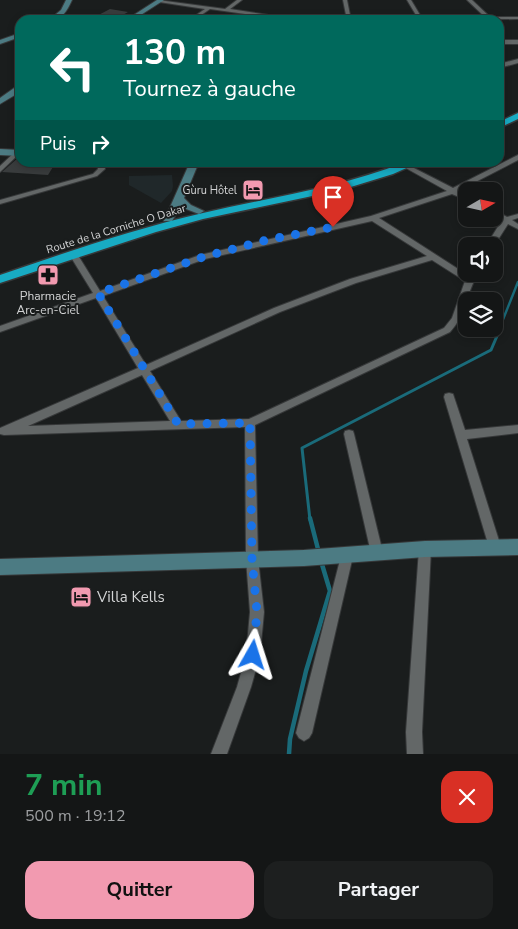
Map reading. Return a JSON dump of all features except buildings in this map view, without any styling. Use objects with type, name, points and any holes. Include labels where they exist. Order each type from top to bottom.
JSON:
[{"type":"highway","points":[[504,116],[518,110]]},
{"type":"highway","points":[[504,123],[518,116]]},
{"type":"highway","name":"Route de la Corniche O Dakar","points":[[0,271],[107,236],[168,219],[394,167]]},
{"type":"highway","name":"Route de la Corniche O Dakar","points":[[0,278],[122,238],[189,219],[337,188],[397,167]]},
{"type":"street","points":[[59,15],[64,11],[69,0]]},
{"type":"street","points":[[226,10],[240,0]]},
{"type":"street","points":[[344,0],[348,15]]},
{"type":"street","points":[[409,0],[419,15]]},
{"type":"street","points":[[470,0],[485,15]]},
{"type":"street","points":[[138,15],[160,1],[262,15]]},
{"type":"street","points":[[198,15],[209,8]]},
{"type":"street","points":[[504,18],[518,18]]},
{"type":"street","points":[[0,42],[15,36]]},
{"type":"street","points":[[504,42],[518,42]]},
{"type":"street","points":[[504,64],[518,60]]},
{"type":"street","points":[[0,102],[15,92]]},
{"type":"street","points":[[0,152],[15,153]]},
{"type":"street","points":[[0,170],[15,156]]},
{"type":"street","points":[[504,164],[518,157]]},
{"type":"street","points":[[0,202],[95,175],[102,169],[101,167]]},
{"type":"street","points":[[168,219],[193,167]]},
{"type":"street","points":[[411,167],[458,193]]},
{"type":"street","points":[[0,329],[211,254],[373,218],[453,190],[498,167]]},
{"type":"street","points":[[179,198],[190,209],[199,211]]},
{"type":"street","points":[[496,237],[507,220],[518,216]]},
{"type":"street","points":[[373,218],[434,258],[458,270]]},
{"type":"street","points":[[503,218],[518,227]]},
{"type":"street","points":[[73,254],[178,424]]},
{"type":"street","points":[[2,432],[277,310],[333,288],[434,258]]},
{"type":"street","points":[[2,432],[178,424],[250,423],[447,330],[456,318],[469,282]]},
{"type":"street","points":[[449,397],[495,548]]},
{"type":"street","points":[[219,754],[244,687],[253,655],[257,612],[252,559],[250,423]]},
{"type":"street","points":[[461,435],[518,429]]},
{"type":"street","points":[[349,434],[377,553]]},
{"type":"street","points":[[0,566],[304,558],[425,549],[518,547]]},
{"type":"street","points":[[415,754],[414,732],[425,549]]},
{"type":"street","points":[[304,733],[343,556]]},
{"type":"shaded area","points":[[172,175],[172,191],[161,203],[129,185],[129,176]]},
{"type":"waterway","points":[[503,320],[518,282]]},
{"type":"waterway","points":[[310,520],[302,448],[491,350],[497,337]]},
{"type":"waterway","points":[[310,518],[319,553]]},
{"type":"waterway","points":[[289,754],[290,739],[306,671],[330,591],[321,561]]},
{"type":"place","name":"Gùru Hôtel","points":[[253,190]]},
{"type":"place","name":"Pharmacie Arc-en-Ciel","points":[[48,275]]},
{"type":"place","name":"Villa Kells","points":[[81,597]]},
{"type":"route","points":[[253,655],[257,612],[252,559],[250,423],[178,424],[98,293],[203,257],[267,240],[333,227]]}]
